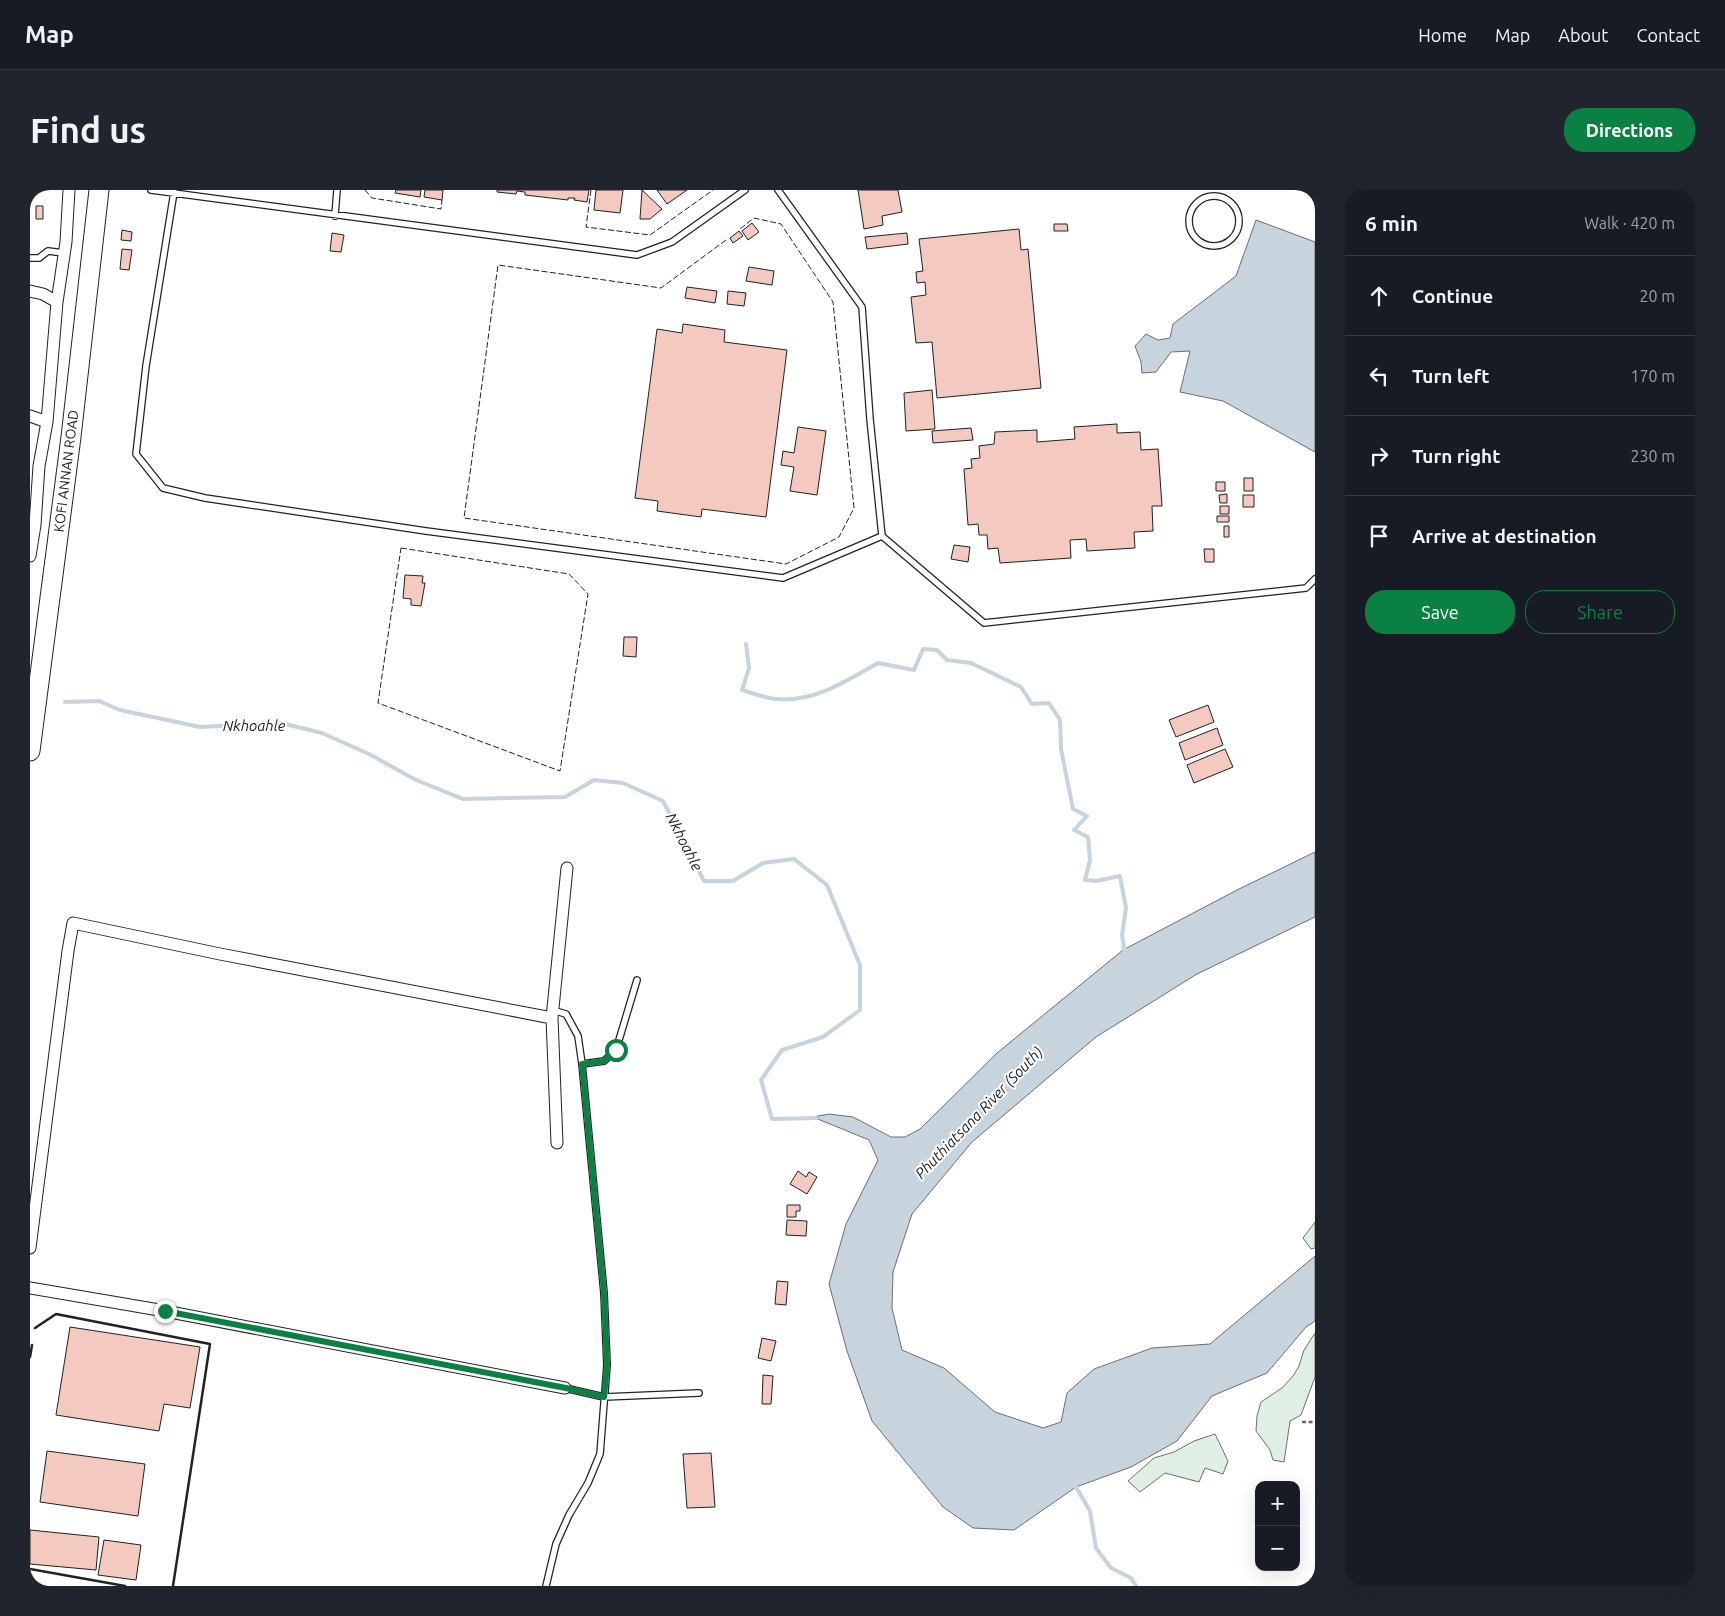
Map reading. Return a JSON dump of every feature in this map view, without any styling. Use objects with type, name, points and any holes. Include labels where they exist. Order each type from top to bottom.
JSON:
[{"type":"main road","name":"KOFI ANNAN ROAD","points":[[30,751],[47,528],[71,437],[99,190]]},
{"type":"street","points":[[30,556],[47,528],[39,466],[47,422],[69,190]]},
{"type":"street","points":[[30,291],[43,294],[57,302]]},
{"type":"street","points":[[30,416],[47,422]]},
{"type":"street","points":[[557,1143],[552,1014],[567,868]]},
{"type":"street","points":[[30,1248],[73,923],[220,954],[552,1014]]},
{"type":"street","points":[[30,1288],[165,1311],[566,1388]]},
{"type":"lane","points":[[152,190],[637,255],[672,242],[745,190]]},
{"type":"lane","points":[[335,216],[337,190]]},
{"type":"lane","points":[[778,190],[862,307],[870,419],[882,536],[984,623],[1306,588],[1315,579]]},
{"type":"lane","points":[[174,192],[146,366],[136,454],[163,488],[205,498],[407,528],[783,578],[882,536]]},
{"type":"lane","points":[[1212,193],[1227,200],[1237,212],[1239,219],[1238,227],[1230,240],[1223,245],[1206,245],[1193,235],[1190,227],[1189,218],[1192,210],[1212,193]]},
{"type":"lane","points":[[30,258],[39,258],[48,251],[64,253]]},
{"type":"lane","points":[[582,1064],[604,1061],[616,1050],[636,980]]},
{"type":"lane","points":[[546,1586],[556,1544],[569,1515],[588,1483],[600,1454],[607,1365],[604,1293],[578,1036],[566,1014],[552,1014]]},
{"type":"lane","points":[[566,1388],[604,1397],[699,1393]]},
{"type":"path","points":[[1302,1422],[1315,1422]]},
{"type":"green space","points":[[1315,1222],[1315,1248],[1311,1249],[1303,1238]]},
{"type":"green space","points":[[1315,1333],[1315,1377],[1301,1415],[1290,1421],[1284,1462],[1273,1460],[1270,1450],[1256,1431],[1257,1416],[1261,1402],[1282,1388],[1293,1376],[1299,1366],[1304,1350]]},
{"type":"green space","points":[[1215,1434],[1228,1461],[1223,1474],[1205,1468],[1199,1482],[1165,1473],[1140,1492],[1128,1481],[1154,1458],[1174,1452],[1194,1441]]},
{"type":"water","points":[[1256,220],[1315,242],[1315,452],[1223,401],[1180,392],[1190,351],[1171,352],[1156,372],[1142,373],[1141,362],[1135,346],[1146,334],[1158,340],[1170,338],[1173,324],[1236,276]]},
{"type":"water","name":"Phuthiatsana River (South)","points":[[1315,852],[1315,917],[1197,974],[1096,1037],[972,1142],[912,1214],[893,1272],[892,1308],[902,1350],[944,1368],[995,1412],[1043,1428],[1061,1422],[1067,1393],[1094,1369],[1152,1348],[1210,1344],[1315,1256],[1315,1321],[1306,1327],[1267,1373],[1212,1396],[1177,1441],[1131,1467],[1076,1487],[1014,1530],[973,1528],[943,1507],[872,1421],[847,1351],[829,1284],[846,1224],[878,1160],[869,1140],[813,1117],[829,1114],[853,1117],[891,1137],[905,1137],[920,1129],[997,1053],[1123,950],[1237,890]]},
{"type":"building","points":[[396,190],[421,190],[420,197],[395,193]]},
{"type":"building","points":[[425,190],[443,190],[442,200],[424,197]]},
{"type":"building","points":[[497,190],[589,190],[587,202],[574,200],[575,198],[568,198],[568,200],[525,195],[525,192],[517,191],[516,194],[497,192]]},
{"type":"building","points":[[596,190],[623,190],[620,213],[594,210]]},
{"type":"building","points":[[642,190],[662,209],[650,219],[640,219]]},
{"type":"building","points":[[657,190],[687,190],[667,204]]},
{"type":"building","points":[[858,190],[898,190],[902,212],[882,216],[883,225],[864,229]]},
{"type":"building","points":[[36,206],[43,206],[43,219],[36,219]]},
{"type":"building","points":[[752,223],[759,232],[748,240],[742,231]]},
{"type":"building","points":[[1054,224],[1067,224],[1068,231],[1054,231]]},
{"type":"building","points":[[1019,229],[1021,250],[1028,249],[1041,388],[937,398],[932,342],[916,343],[911,297],[926,295],[925,282],[917,283],[916,272],[923,271],[919,239]]},
{"type":"building","points":[[122,230],[132,232],[131,241],[121,240]]},
{"type":"building","points":[[739,231],[743,236],[733,243],[730,238]]},
{"type":"building","points":[[332,233],[344,235],[341,252],[330,251]]},
{"type":"building","points":[[907,233],[908,244],[867,249],[865,237]]},
{"type":"building","points":[[122,249],[132,250],[129,270],[120,269]]},
{"type":"building","points":[[749,267],[774,271],[772,285],[746,281]]},
{"type":"building","points":[[687,287],[717,291],[715,303],[685,298]]},
{"type":"building","points":[[728,291],[746,293],[744,306],[727,304]]},
{"type":"building","points":[[683,324],[725,330],[724,342],[787,350],[766,517],[702,509],[701,517],[657,511],[658,501],[635,498],[657,329],[682,333]]},
{"type":"building","points":[[932,390],[935,429],[906,431],[904,393]]},
{"type":"building","points":[[1117,424],[1117,433],[1140,432],[1141,450],[1158,449],[1162,506],[1152,506],[1153,531],[1134,532],[1135,548],[1087,551],[1086,539],[1070,540],[1071,558],[1000,563],[998,548],[988,549],[987,535],[979,535],[978,524],[968,525],[964,469],[972,468],[971,459],[980,458],[979,446],[994,444],[995,432],[1037,430],[1037,442],[1075,439],[1074,427]]},
{"type":"building","points":[[798,427],[826,431],[817,495],[790,491],[794,467],[781,465],[783,451],[794,453]]},
{"type":"building","points":[[971,428],[973,440],[933,443],[932,431]]},
{"type":"building","points":[[1244,478],[1253,478],[1253,491],[1244,491]]},
{"type":"building","points":[[1216,482],[1225,482],[1225,491],[1216,491]]},
{"type":"building","points":[[1227,494],[1227,503],[1220,503],[1219,495]]},
{"type":"building","points":[[1243,495],[1254,495],[1254,507],[1243,507]]},
{"type":"building","points":[[1220,506],[1229,506],[1229,514],[1220,514]]},
{"type":"building","points":[[1217,516],[1229,516],[1229,522],[1217,522]]},
{"type":"building","points":[[1224,526],[1229,526],[1229,537],[1224,537]]},
{"type":"building","points":[[954,545],[970,547],[968,562],[951,559]]},
{"type":"building","points":[[1204,549],[1214,549],[1214,562],[1205,562]]},
{"type":"building","points":[[405,575],[423,576],[422,583],[425,583],[421,606],[411,605],[411,599],[403,598]]},
{"type":"building","points":[[624,637],[637,637],[636,657],[623,656]]},
{"type":"building","points":[[1208,705],[1214,722],[1176,737],[1169,720]]},
{"type":"building","points":[[1217,728],[1223,745],[1185,760],[1179,743]]},
{"type":"building","points":[[1225,749],[1233,767],[1194,783],[1187,765]]},
{"type":"building","points":[[798,1171],[806,1177],[809,1172],[817,1177],[807,1194],[790,1184]]},
{"type":"building","points":[[787,1205],[800,1205],[800,1211],[796,1211],[796,1217],[787,1217]]},
{"type":"building","points":[[787,1220],[807,1221],[806,1236],[786,1235]]},
{"type":"building","points":[[777,1281],[788,1282],[786,1305],[775,1304]]},
{"type":"building","points":[[70,1327],[200,1347],[190,1408],[164,1404],[159,1431],[56,1415]]},
{"type":"building","points":[[762,1338],[776,1341],[771,1361],[758,1358]]},
{"type":"building","points":[[763,1375],[773,1376],[771,1404],[762,1404]]},
{"type":"building","points":[[47,1451],[145,1464],[138,1516],[40,1502]]},
{"type":"building","points":[[711,1453],[715,1507],[687,1508],[683,1454]]},
{"type":"building","points":[[30,1530],[99,1537],[96,1570],[30,1564]]},
{"type":"building","points":[[104,1540],[141,1545],[136,1580],[98,1575]]},
{"type":"waterway","points":[[746,644],[749,668],[742,690],[763,697],[790,699],[817,694],[842,683],[878,663],[914,670],[923,649],[937,650],[947,660],[971,663],[1021,687],[1032,704],[1049,703],[1060,720],[1061,749],[1073,809],[1087,816],[1074,830],[1088,837],[1090,860],[1085,880],[1096,881],[1120,876],[1126,908],[1122,935],[1125,954]]},
{"type":"waterway","name":"Nkhoahle","points":[[65,702],[99,701],[120,710],[200,727],[281,723],[322,733],[369,754],[416,780],[463,799],[565,797],[594,780],[623,783],[663,801],[704,881],[733,881],[763,863],[794,859],[827,885],[860,965],[860,1010],[823,1037],[782,1050],[761,1080],[772,1119],[816,1118]]},
{"type":"waterway","points":[[1076,1484],[1090,1511],[1096,1548],[1111,1568],[1131,1578],[1136,1586]]},
{"type":"fence","points":[[365,190],[372,198],[441,209],[442,200]]},
{"type":"fence","points":[[591,190],[586,227],[650,235],[713,190]]},
{"type":"fence","points":[[726,240],[661,288],[498,265],[464,518],[786,564],[839,537],[854,508],[833,302],[781,224],[754,218],[740,229]]},
{"type":"fence","points":[[401,548],[569,574],[588,594],[560,771],[378,703],[401,548]]},
{"type":"wall","points":[[35,1328],[56,1314],[210,1344],[173,1586]]},
{"type":"wall","points":[[30,1357],[32,1345]]},
{"type":"wall","points":[[30,1569],[125,1586]]},
{"type":"route","points":[[165,1311],[566,1388],[604,1397],[607,1365],[604,1293],[582,1064],[604,1061],[616,1050]]}]
